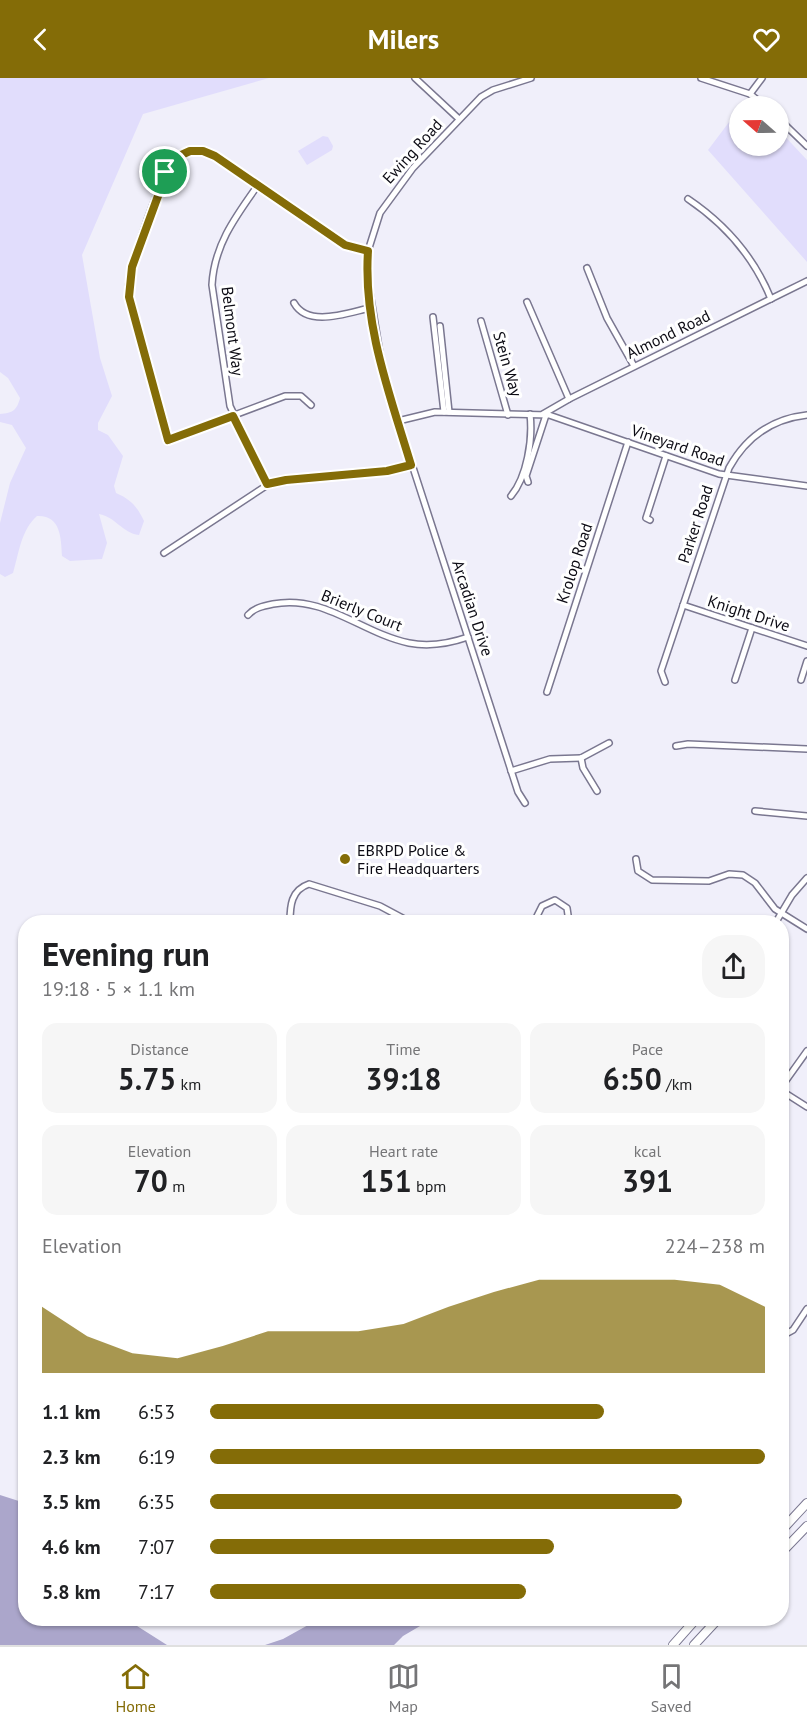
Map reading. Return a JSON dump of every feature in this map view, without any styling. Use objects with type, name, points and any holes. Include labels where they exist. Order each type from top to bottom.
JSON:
[{"type":"main road","points":[[789,1522],[807,1503]]},
{"type":"main road","points":[[789,1545],[807,1526]]},
{"type":"main road","points":[[673,1645],[690,1626]]},
{"type":"main road","points":[[694,1645],[712,1626]]},
{"type":"street","points":[[415,78],[459,119]]},
{"type":"street","name":"Ewing Road","points":[[398,421],[382,370],[370,308],[368,251],[380,213],[396,187],[459,119],[487,93],[530,78]]},
{"type":"street","points":[[701,78],[752,96]]},
{"type":"street","points":[[750,94],[762,78]]},
{"type":"street","points":[[789,129],[807,146]]},
{"type":"street","points":[[311,405],[301,396],[291,395],[168,440],[129,297],[132,267],[165,172],[179,156],[190,151],[203,151],[215,156],[345,245],[368,251]]},
{"type":"street","name":"Belmont Way","points":[[258,185],[226,232],[216,258],[213,293],[223,367],[233,416],[267,484]]},
{"type":"street","points":[[688,199],[718,221],[738,242],[771,299]]},
{"type":"street","points":[[587,268],[607,318],[634,366]]},
{"type":"street","name":"Almond Road","points":[[544,415],[569,399],[807,281]]},
{"type":"street","points":[[527,302],[569,399]]},
{"type":"street","points":[[294,303],[300,312],[311,317],[370,308]]},
{"type":"street","points":[[433,317],[446,412]]},
{"type":"street","name":"Stein Way","points":[[481,321],[508,415]]},
{"type":"street","points":[[440,326],[446,412]]},
{"type":"street","points":[[398,421],[420,414],[446,412],[544,415],[526,476],[528,482]]},
{"type":"street","points":[[511,496],[518,486],[528,452],[530,414]]},
{"type":"street","name":"Vineyard Road","points":[[544,415],[725,475],[807,486]]},
{"type":"street","name":"Parker Road","points":[[665,682],[661,671],[725,475],[739,450],[758,432],[787,419],[807,415]]},
{"type":"street","name":"Arcadian Drive","points":[[398,421],[518,792],[525,803]]},
{"type":"street","name":"Krolop Road","points":[[547,692],[628,442]]},
{"type":"street","points":[[650,520],[646,518],[666,456]]},
{"type":"street","points":[[164,553],[267,484],[286,480],[387,471],[411,465]]},
{"type":"street","name":"Brierly Court","points":[[248,615],[253,610],[264,606],[298,602],[321,607],[409,643],[440,645],[468,637]]},
{"type":"street","name":"Knight Drive","points":[[682,605],[807,646]]},
{"type":"street","points":[[735,680],[752,628]]},
{"type":"street","points":[[801,680],[807,661]]},
{"type":"street","points":[[512,771],[550,759],[581,758],[609,743]]},
{"type":"street","points":[[676,746],[688,744],[807,749]]},
{"type":"street","points":[[581,758],[597,791]]},
{"type":"street","points":[[755,812],[807,816]]},
{"type":"street","points":[[636,859],[638,871],[652,880],[709,881],[729,874],[743,875],[755,883],[767,902],[784,915]]},
{"type":"street","points":[[781,913],[807,878]]},
{"type":"street","points":[[291,915],[294,894],[301,887],[314,884],[380,906],[397,915]]},
{"type":"street","points":[[538,915],[542,906],[555,900],[567,908],[568,915]]},
{"type":"street","points":[[789,918],[807,929]]},
{"type":"street","points":[[789,1076],[807,1052]]},
{"type":"street","points":[[789,1096],[807,1107]]},
{"type":"street","points":[[789,1332],[794,1330],[807,1309]]},
{"type":"shaded area","points":[[0,78],[269,78],[143,114],[82,255],[100,358],[112,396],[98,423],[98,430],[108,435],[123,456],[114,486],[116,493],[136,507],[144,521],[139,535],[133,534],[110,518],[99,514],[107,543],[102,559],[70,561],[62,556],[60,535],[55,523],[51,519],[37,516],[24,535],[13,573],[5,577],[0,574],[0,523],[10,483],[26,448],[12,425],[0,422],[0,414],[14,410],[20,398],[8,378],[0,372]]},
{"type":"shaded area","points":[[729,122],[729,156],[789,156],[789,141],[807,160],[807,262],[708,150]]},
{"type":"shaded area","points":[[323,136],[328,137],[333,146],[332,150],[307,165],[298,151]]},
{"type":"shaded area","points":[[0,1495],[18,1501],[18,1626],[137,1626],[167,1645],[0,1645]]},
{"type":"shaded area","points":[[306,1626],[420,1626],[403,1636],[394,1645],[265,1645],[283,1639]]},
{"type":"place","name":"EBRPD Police & Fire Headquarters","points":[[345,859]]},
{"type":"route","points":[[190,151],[203,151],[215,156],[345,245],[368,251],[368,296],[380,362],[411,465],[395,470],[286,480],[267,484],[233,416],[168,440],[128,290],[132,267],[165,172],[179,156],[190,151]]}]
